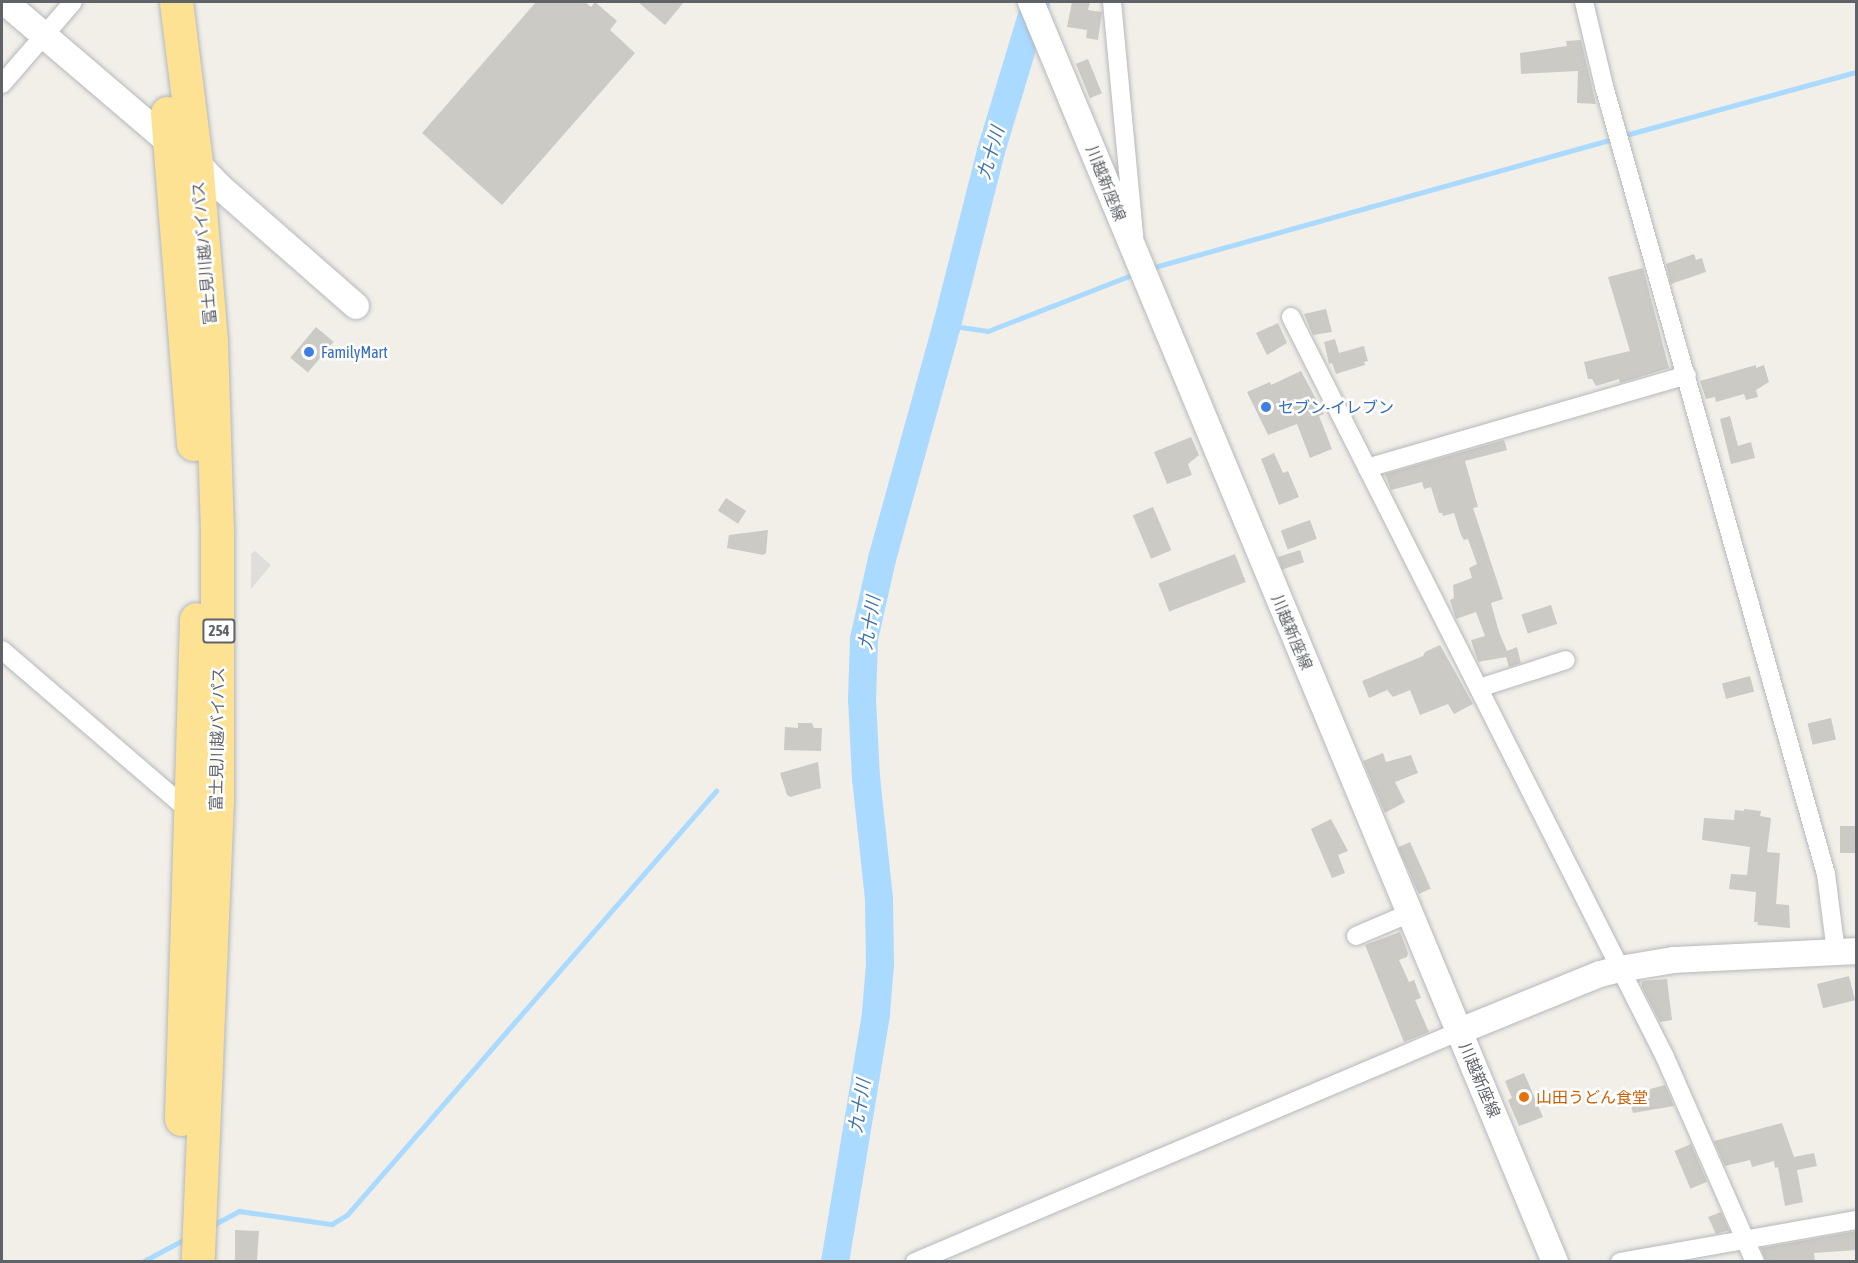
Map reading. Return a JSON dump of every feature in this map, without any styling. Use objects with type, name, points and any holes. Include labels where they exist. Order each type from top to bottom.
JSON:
[{"type":"highway","name":"富士見川越バイパス","points":[[153,2],[183,153],[212,342],[219,618],[216,840],[198,1262]]},
{"type":"highway","name":"富士見川越バイパス","points":[[176,2],[195,479],[196,628],[177,1262]]},
{"type":"main road","points":[[5,2],[183,153],[356,306]]},
{"type":"main road","name":"川越新座線","points":[[1031,2],[1556,1262]]},
{"type":"main road","points":[[1460,1031],[1600,974],[1620,969],[1674,960],[1846,952]]},
{"type":"street","points":[[2,84],[73,2]]},
{"type":"street","points":[[1112,2],[1136,256]]},
{"type":"street","points":[[1584,2],[1605,86],[1846,952]]},
{"type":"street","points":[[1291,317],[1665,1057],[1755,1262]]},
{"type":"street","points":[[1367,468],[1687,375]]},
{"type":"street","points":[[2,650],[190,811],[216,840]]},
{"type":"street","points":[[1479,688],[1566,660]]},
{"type":"street","points":[[1356,936],[1410,913]]},
{"type":"street","points":[[915,1262],[1460,1031]]},
{"type":"street","points":[[1620,1262],[1745,1238],[1857,1220]]},
{"type":"shaded area","points":[[255,551],[271,565],[251,589],[251,554]]},
{"type":"building","points":[[536,2],[585,2],[591,7],[595,2],[617,21],[610,30],[635,53],[502,205],[422,133]]},
{"type":"building","points":[[638,2],[684,2],[665,25]]},
{"type":"building","points":[[1072,2],[1090,2],[1088,10],[1102,12],[1098,40],[1086,38],[1087,30],[1067,27]]},
{"type":"building","points":[[1581,40],[1596,104],[1577,103],[1578,71],[1521,74],[1520,53],[1567,46],[1566,41]]},
{"type":"building","points":[[1088,59],[1102,93],[1090,98],[1076,64]]},
{"type":"building","points":[[1694,254],[1696,260],[1702,258],[1706,272],[1671,284],[1666,264]]},
{"type":"building","points":[[1643,268],[1669,368],[1620,383],[1619,379],[1596,386],[1592,379],[1588,379],[1584,362],[1630,351],[1608,277]]},
{"type":"building","points":[[1326,309],[1332,332],[1313,335],[1304,314]]},
{"type":"building","points":[[1278,323],[1287,343],[1267,355],[1256,333]]},
{"type":"building","points":[[316,327],[334,342],[308,372],[290,358]]},
{"type":"building","points":[[1335,339],[1339,353],[1364,346],[1368,361],[1364,362],[1365,365],[1336,374],[1332,363],[1329,364],[1324,342]]},
{"type":"building","points":[[1756,365],[1756,368],[1764,365],[1769,382],[1756,390],[1758,397],[1746,400],[1744,394],[1716,402],[1715,397],[1706,399],[1700,381]]},
{"type":"building","points":[[1301,371],[1324,414],[1319,416],[1332,449],[1310,458],[1297,424],[1268,435],[1247,392],[1270,382],[1271,385]]},
{"type":"building","points":[[1730,416],[1738,446],[1751,442],[1755,458],[1731,464],[1720,419]]},
{"type":"building","points":[[1191,437],[1199,455],[1188,464],[1192,475],[1167,484],[1154,452]]},
{"type":"building","points":[[1504,440],[1507,450],[1465,461],[1478,507],[1473,508],[1503,599],[1491,603],[1499,632],[1507,651],[1517,647],[1521,663],[1509,667],[1506,657],[1478,662],[1471,640],[1485,636],[1476,612],[1456,619],[1450,600],[1454,598],[1453,585],[1472,578],[1469,568],[1477,564],[1468,539],[1464,540],[1461,535],[1454,513],[1443,516],[1439,513],[1431,487],[1424,489],[1422,482],[1391,490],[1385,474]]},
{"type":"building","points":[[1274,453],[1283,473],[1288,471],[1299,497],[1279,505],[1261,459]]},
{"type":"building","points":[[726,498],[746,511],[738,524],[718,511]]},
{"type":"building","points":[[1153,507],[1171,550],[1151,559],[1133,516]]},
{"type":"building","points":[[1310,520],[1317,539],[1288,549],[1281,531]]},
{"type":"building","points":[[768,530],[766,553],[763,555],[727,548],[729,535]]},
{"type":"building","points":[[1300,550],[1304,562],[1282,569],[1278,557]]},
{"type":"building","points":[[1235,554],[1246,582],[1169,611],[1158,583]]},
{"type":"building","points":[[1551,605],[1557,624],[1528,634],[1522,615]]},
{"type":"building","points":[[1440,645],[1473,704],[1454,714],[1448,704],[1420,715],[1410,690],[1393,697],[1387,690],[1369,698],[1362,681],[1423,656],[1425,652]]},
{"type":"building","points":[[1750,676],[1754,691],[1726,699],[1722,684]]},
{"type":"building","points":[[1831,718],[1836,739],[1813,745],[1808,723]]},
{"type":"building","points":[[798,723],[812,723],[814,728],[822,728],[821,751],[784,750],[785,727],[798,728]]},
{"type":"building","points":[[1383,753],[1386,762],[1411,755],[1418,773],[1395,782],[1405,802],[1385,813],[1363,761]]},
{"type":"building","points":[[818,762],[821,788],[790,797],[787,795],[780,773]]},
{"type":"building","points":[[1744,809],[1761,811],[1760,816],[1771,818],[1767,852],[1780,853],[1776,904],[1789,905],[1790,928],[1757,925],[1758,922],[1754,922],[1756,892],[1729,889],[1731,874],[1747,875],[1750,847],[1702,840],[1704,818],[1734,820],[1735,810],[1744,811]]},
{"type":"building","points":[[1331,819],[1348,851],[1338,855],[1345,873],[1332,878],[1311,829]]},
{"type":"building","points":[[1840,826],[1856,826],[1856,853],[1840,853]]},
{"type":"building","points":[[1410,842],[1431,889],[1419,894],[1398,847]]},
{"type":"building","points":[[1400,932],[1408,953],[1407,957],[1399,960],[1409,982],[1414,980],[1421,998],[1415,1000],[1429,1032],[1404,1042],[1365,945]]},
{"type":"building","points":[[1849,976],[1855,1000],[1823,1008],[1817,984]]},
{"type":"building","points":[[1667,979],[1672,1020],[1660,1022],[1642,987],[1642,981]]},
{"type":"building","points":[[1524,1073],[1543,1117],[1519,1126],[1508,1100],[1512,1098],[1505,1081]]},
{"type":"building","points":[[1665,1085],[1674,1106],[1633,1113],[1628,1095]]},
{"type":"building","points":[[1782,1123],[1794,1157],[1814,1153],[1817,1166],[1797,1170],[1803,1202],[1785,1206],[1778,1167],[1775,1168],[1774,1161],[1752,1167],[1750,1160],[1725,1166],[1714,1141]]},
{"type":"building","points":[[1691,1144],[1707,1182],[1690,1189],[1674,1151]]},
{"type":"building","points":[[1721,1212],[1729,1230],[1716,1234],[1708,1217]]},
{"type":"building","points":[[235,1230],[259,1231],[257,1260],[235,1262]]},
{"type":"building","points":[[1857,1231],[1857,1250],[1814,1253],[1815,1262],[1766,1262],[1761,1248]]},
{"type":"waterway","name":"九十川","points":[[835,1262],[876,1013],[880,964],[879,899],[866,778],[862,700],[864,639],[882,559],[947,325],[991,151],[1036,2]]},
{"type":"waterway","points":[[1622,136],[1856,72]]},
{"type":"waterway","points":[[1151,268],[1613,139]]},
{"type":"waterway","points":[[947,325],[988,331],[1134,274]]},
{"type":"waterway","points":[[211,1226],[239,1211],[332,1224],[347,1215],[716,791]]},
{"type":"waterway","points":[[142,1262],[187,1238]]},
{"type":"place","name":"FamilyMart","points":[[309,352]]},
{"type":"place","name":"セブン-イレブン","points":[[1266,407]]},
{"type":"place","name":"山田うどん食堂","points":[[1524,1097]]}]
